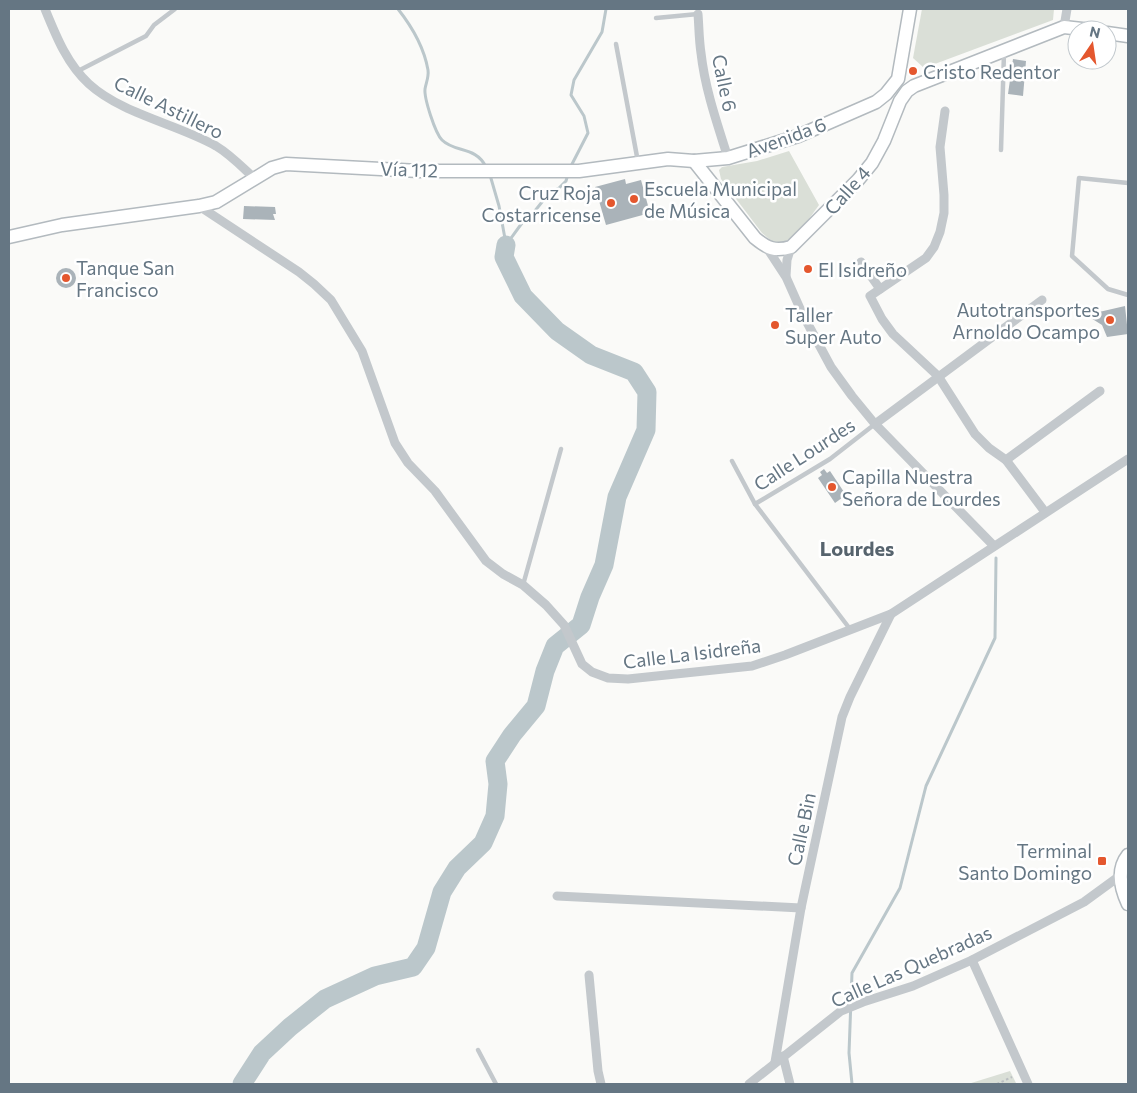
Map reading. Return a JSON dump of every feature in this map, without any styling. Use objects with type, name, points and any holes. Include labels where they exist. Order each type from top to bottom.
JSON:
[{"type":"main road","points":[[876,102],[886,94],[898,79],[910,9]]},
{"type":"main road","points":[[876,102],[889,106],[894,113],[902,96],[914,86],[1004,50],[1067,28]]},
{"type":"main road","points":[[898,79],[901,84],[914,86]]},
{"type":"main road","name":"Avenida 6","points":[[694,161],[728,158],[798,136],[876,102]]},
{"type":"main road","name":"Calle 4","points":[[785,249],[858,180],[872,163],[884,141],[894,113]]},
{"type":"main road","points":[[714,186],[712,177],[714,167],[717,163],[728,158]]},
{"type":"main road","name":"Vía 112","points":[[9,237],[62,225],[200,206],[216,202],[272,168],[286,164],[419,171],[579,171],[678,159],[694,161]]},
{"type":"main road","points":[[694,161],[755,238],[767,248],[785,249]]},
{"type":"main road","points":[[1128,855],[1120,876],[1122,891],[1128,904]]},
{"type":"street","name":"Calle Astillero","points":[[45,9],[67,58],[90,84],[118,104],[217,147],[234,158],[254,178]]},
{"type":"street","points":[[1064,28],[1067,9]]},
{"type":"street","name":"Calle 6","points":[[698,14],[706,82],[716,122],[728,158]]},
{"type":"street","points":[[945,111],[940,147],[944,213],[940,232],[934,247],[926,258],[870,296],[882,319],[893,334],[938,376],[975,434],[989,448],[1006,460],[1046,512]]},
{"type":"street","name":"Calle La Isidreña","points":[[200,206],[299,272],[331,300],[362,351],[395,443],[408,463],[435,491],[486,561],[503,574],[523,584],[546,605],[564,625],[574,643],[582,664],[592,672],[608,678],[628,679],[752,666],[891,614],[1128,459]]},
{"type":"street","points":[[767,248],[786,277],[802,313],[831,368],[875,424],[994,546]]},
{"type":"street","points":[[785,249],[787,260],[786,277]]},
{"type":"street","points":[[861,262],[880,289]]},
{"type":"street","points":[[875,424],[1042,300]]},
{"type":"street","points":[[1006,460],[1100,391]]},
{"type":"street","name":"Calle Bin","points":[[779,1059],[800,908],[842,717],[891,614]]},
{"type":"street","name":"Calle Las Quebradas","points":[[749,1084],[841,1011],[912,986],[972,960],[1084,902],[1120,876]]},
{"type":"street","points":[[557,896],[800,908]]},
{"type":"street","points":[[972,960],[1028,1084]]},
{"type":"street","points":[[589,975],[598,1071],[601,1084]]},
{"type":"street","points":[[779,1059],[790,1084]]},
{"type":"lane","points":[[78,71],[146,36],[154,25],[176,9]]},
{"type":"lane","points":[[656,18],[698,14]]},
{"type":"lane","points":[[616,44],[638,163]]},
{"type":"lane","points":[[1001,150],[1004,50]]},
{"type":"lane","points":[[1128,183],[1079,178],[1072,256],[1108,289],[1128,295]]},
{"type":"lane","name":"Calle Lourdes","points":[[851,630],[755,504],[830,459],[875,424]]},
{"type":"lane","points":[[523,584],[561,449]]},
{"type":"lane","points":[[732,461],[755,504]]},
{"type":"lane","points":[[478,1050],[496,1084]]},
{"type":"path","points":[[997,1084],[1012,1077]]},
{"type":"shaded area","points":[[922,9],[1054,9],[1053,20],[924,68],[913,58]]},
{"type":"shaded area","points":[[789,151],[819,205],[807,222],[796,233],[785,242],[777,243],[762,233],[721,179],[719,170],[722,167],[757,161]]},
{"type":"shaded area","points":[[1010,1071],[1016,1083],[968,1084]]},
{"type":"building","points":[[1013,59],[1026,61],[1023,96],[1008,94]]},
{"type":"building","points":[[625,179],[626,184],[641,180],[650,213],[606,225],[595,187]]},
{"type":"building","points":[[244,206],[275,207],[276,214],[273,214],[275,220],[243,219]]},
{"type":"building","name":"Tanque San Francisco","points":[[62,268],[70,268],[76,274],[76,282],[70,288],[62,288],[56,282],[56,274]]},
{"type":"building","name":"Autotransportes Arnoldo Ocampo","points":[[1125,306],[1128,334],[1107,337],[1102,325],[1086,315]]},
{"type":"building","name":"Capilla Nuestra Señora de Lourdes","points":[[824,469],[827,473],[830,471],[846,495],[835,503],[818,478],[822,475],[820,472]]},
{"type":"waterway","points":[[398,9],[413,31],[424,53],[428,73],[425,89],[426,100],[439,136],[447,144],[477,156],[486,167]]},
{"type":"waterway","points":[[570,168],[588,133],[584,116],[571,95],[574,80],[602,32],[606,9]]},
{"type":"waterway","points":[[506,245],[522,223],[534,212],[550,192],[559,188],[566,181],[568,174]]},
{"type":"waterway","points":[[490,175],[499,206],[506,244]]},
{"type":"waterway","points":[[242,1084],[262,1053],[290,1027],[325,999],[375,976],[413,967],[426,948],[442,892],[457,868],[483,843],[495,816],[498,784],[495,761],[512,735],[536,706],[545,671],[555,646],[581,625],[590,597],[604,565],[617,497],[646,430],[647,392],[634,372],[591,355],[557,331],[523,296],[504,257],[506,245]]},
{"type":"waterway","points":[[852,1084],[849,1053],[852,973],[900,888],[926,786],[995,638],[996,558]]},
{"type":"place","name":"Cristo Redentor","points":[[913,71]]},
{"type":"place","name":"Escuela Municipal de Música","points":[[634,199]]},
{"type":"place","name":"Cruz Roja Costarricense","points":[[611,203]]},
{"type":"place","name":"El Isidreño","points":[[808,269]]},
{"type":"place","name":"Tanque San Francisco","points":[[66,278]]},
{"type":"place","name":"Autotransportes Arnoldo Ocampo","points":[[1110,320]]},
{"type":"place","name":"Taller Super Auto","points":[[775,325]]},
{"type":"place","name":"Capilla Nuestra Señora de Lourdes","points":[[832,487]]},
{"type":"place","name":"Terminal Santo Domingo","points":[[1102,861]]},
{"type":"district","name":"Lourdes","points":[[857,548]]}]
